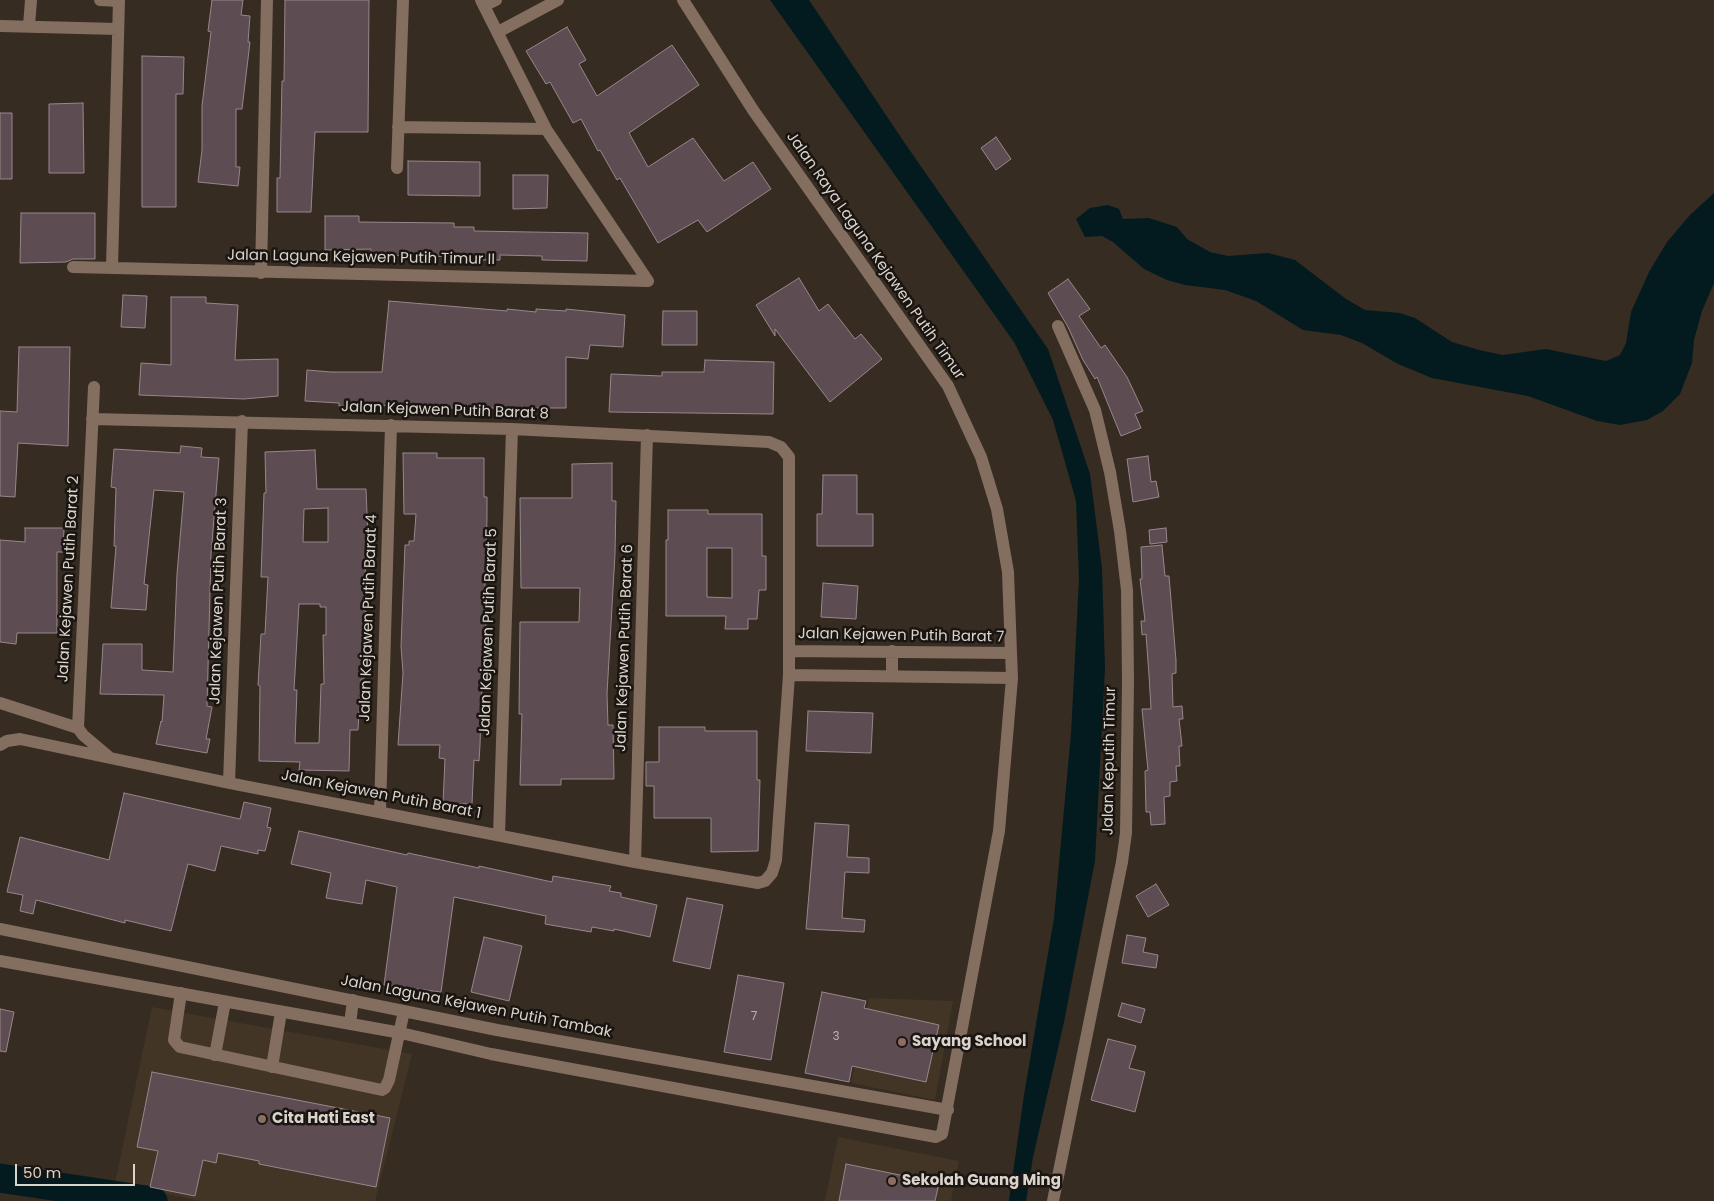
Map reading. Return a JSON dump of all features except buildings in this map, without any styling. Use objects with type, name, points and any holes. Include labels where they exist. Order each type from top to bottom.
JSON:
[{"type":"street","points":[[30,26],[31,0]]},
{"type":"street","points":[[100,0],[119,0],[112,268]]},
{"type":"street","points":[[261,273],[267,0]]},
{"type":"street","points":[[397,168],[403,0]]},
{"type":"street","points":[[398,127],[546,129],[483,3],[496,0]]},
{"type":"street","points":[[498,32],[558,0]]},
{"type":"street","name":"Jalan Raya Laguna Kejawen Putih Timur","points":[[401,1033],[491,1054],[936,1138],[943,1132],[999,831],[1012,678],[1012,653],[1008,572],[996,509],[981,457],[948,386],[753,110],[683,0]]},
{"type":"street","points":[[0,26],[118,29]]},
{"type":"street","name":"Jalan Laguna Kejawen Putih Timur II","points":[[73,267],[261,273],[648,280],[546,129]]},
{"type":"street","name":"Jalan Keputih Timur","points":[[1053,1201],[1122,862],[1126,833],[1128,692],[1127,590],[1110,472],[1095,410],[1058,326]]},
{"type":"street","name":"Jalan Kejawen Putih Barat 2","points":[[78,728],[94,387]]},
{"type":"street","name":"Jalan Kejawen Putih Barat 8","points":[[92,418],[242,421],[647,435],[769,442],[781,447],[789,457]]},
{"type":"street","name":"Jalan Kejawen Putih Barat 3","points":[[229,783],[242,421]]},
{"type":"street","name":"Jalan Kejawen Putih Barat 4","points":[[380,811],[391,426]]},
{"type":"street","name":"Jalan Kejawen Putih Barat 5","points":[[498,835],[512,430]]},
{"type":"street","name":"Jalan Kejawen Putih Barat 6","points":[[635,862],[647,435]]},
{"type":"street","name":"Jalan Kejawen Putih Barat 7","points":[[758,883],[765,881],[772,873],[776,860],[790,675],[789,457]]},
{"type":"street","name":"Jalan Kejawen Putih Barat 7","points":[[789,651],[1012,653]]},
{"type":"street","points":[[892,651],[892,676]]},
{"type":"street","points":[[790,675],[1012,678]]},
{"type":"street","points":[[0,703],[78,728],[83,735],[111,758]]},
{"type":"street","name":"Jalan Kejawen Putih Barat 1","points":[[0,745],[7,741],[20,739],[229,783],[635,862],[758,883]]},
{"type":"street","name":"Jalan Laguna Kejawen Putih Tambak","points":[[0,929],[497,1030],[948,1110]]},
{"type":"street","points":[[0,961],[401,1033]]},
{"type":"street","points":[[182,993],[175,1043],[180,1048],[382,1090],[390,1080],[404,1011]]},
{"type":"street","points":[[350,1024],[353,1000]]},
{"type":"street","points":[[215,1055],[225,1002]]},
{"type":"street","points":[[272,1067],[281,1012]]},
{"type":"shaded area","name":"Sayang School","points":[[869,998],[953,1001],[935,1100],[851,1083]]},
{"type":"shaded area","name":"Cita Hati East","points":[[152,1007],[412,1054],[375,1201],[200,1201],[115,1183]]},
{"type":"shaded area","name":"Sekolah Guang Ming","points":[[838,1137],[959,1161],[951,1201],[825,1201]]},
{"type":"water","points":[[770,0],[809,0],[904,142],[1048,349],[1090,474],[1102,568],[1105,668],[1095,861],[1064,1022],[1033,1157],[1026,1201],[1009,1201],[1024,1095],[1054,918],[1071,734],[1079,579],[1076,501],[1053,420],[1014,342]]},
{"type":"water","points":[[1714,193],[1714,283],[1702,311],[1694,340],[1692,363],[1680,394],[1663,411],[1647,420],[1620,425],[1597,421],[1528,396],[1432,378],[1398,364],[1362,343],[1341,335],[1303,330],[1256,301],[1225,290],[1185,285],[1167,280],[1144,269],[1113,242],[1102,236],[1085,237],[1076,219],[1090,208],[1108,205],[1119,209],[1123,219],[1149,218],[1177,227],[1187,239],[1210,252],[1228,256],[1268,253],[1295,260],[1346,299],[1365,310],[1400,313],[1415,318],[1452,342],[1479,350],[1503,355],[1546,349],[1606,361],[1620,355],[1626,343],[1631,312],[1649,272],[1667,242],[1690,215]]},
{"type":"waterway","points":[[0,1178],[153,1201]]},
{"type":"place","name":"Sayang School","points":[[902,1042]]},
{"type":"place","name":"Cita Hati East","points":[[262,1119]]},
{"type":"place","name":"Sekolah Guang Ming","points":[[892,1181]]}]
